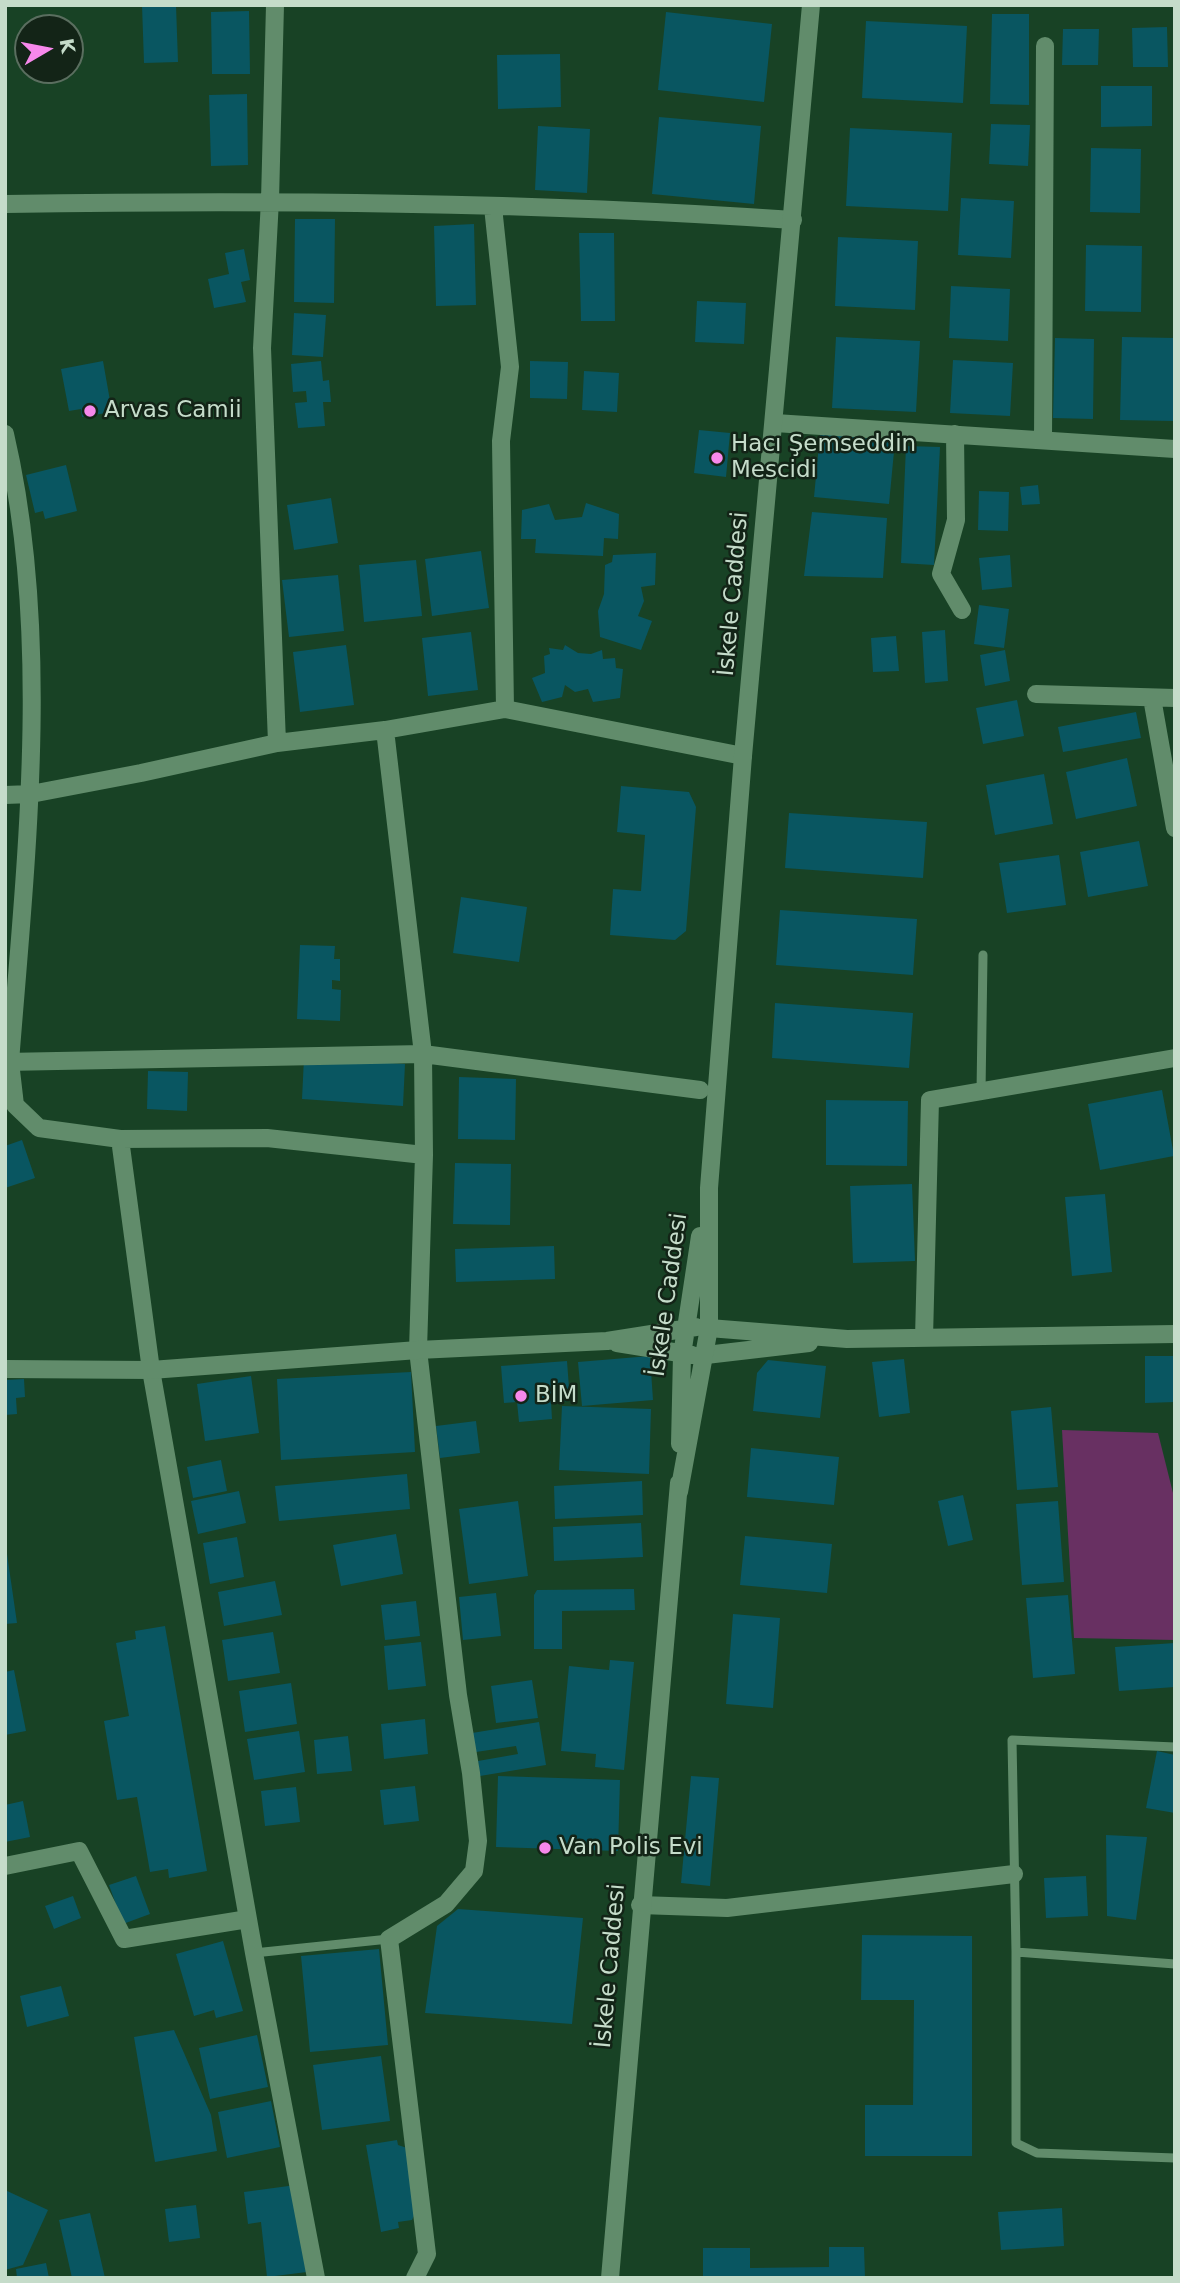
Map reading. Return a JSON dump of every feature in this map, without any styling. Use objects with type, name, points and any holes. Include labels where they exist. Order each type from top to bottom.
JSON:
[{"type":"street","points":[[275,5],[270,200],[262,348],[277,743]]},
{"type":"street","name":"İskele Caddesi","points":[[679,1492],[709,1328],[709,1188],[743,756],[811,5]]},
{"type":"street","points":[[1043,440],[1045,46]]},
{"type":"street","points":[[5,204],[270,200],[638,209],[793,220]]},
{"type":"street","points":[[493,207],[510,367],[501,440],[505,709]]},
{"type":"street","points":[[775,423],[1175,449]]},
{"type":"street","points":[[5,434],[15,475],[29,601],[31,794],[7,1062],[15,1105],[40,1128],[120,1139],[267,1138],[424,1156]]},
{"type":"street","points":[[955,434],[956,520],[941,574],[962,610]]},
{"type":"street","points":[[1036,694],[1175,698]]},
{"type":"street","points":[[1152,698],[1175,828]]},
{"type":"street","points":[[5,794],[31,794],[277,743],[384,730],[505,709],[743,756]]},
{"type":"street","points":[[384,730],[423,1054],[424,1156],[418,1350],[478,1841],[474,1871],[446,1904],[389,1940],[427,2254],[415,2278]]},
{"type":"street","points":[[7,1062],[423,1054],[700,1090]]},
{"type":"street","points":[[924,1338],[930,1100],[1175,1058]]},
{"type":"street","points":[[120,1139],[151,1370],[254,1953],[316,2278]]},
{"type":"street","name":"İskele Caddesi","points":[[610,2278],[640,1905],[679,1492],[682,1355],[709,1188]]},
{"type":"street","points":[[5,1369],[151,1370],[418,1350],[607,1341],[685,1326],[848,1339],[1175,1334]]},
{"type":"street","points":[[607,1341],[682,1355],[706,1355],[848,1339]]},
{"type":"street","points":[[5,1866],[79,1850],[124,1939],[248,1919]]},
{"type":"street","points":[[640,1905],[727,1908],[1014,1874]]},
{"type":"lane","points":[[981,1092],[983,956]]},
{"type":"lane","points":[[1175,1747],[1012,1740],[1016,2143],[1037,2153],[1175,2158]]},
{"type":"lane","points":[[254,1953],[389,1940]]},
{"type":"lane","points":[[1016,1952],[1175,1964]]},
{"type":"shaded area","points":[[1062,1430],[1158,1433],[1175,1501],[1175,1640],[1074,1638]]},
{"type":"building","points":[[142,5],[176,5],[178,62],[144,63]]},
{"type":"building","points":[[249,11],[250,74],[212,74],[211,12]]},
{"type":"building","points":[[666,12],[772,24],[764,102],[658,90]]},
{"type":"building","points":[[992,14],[1029,14],[1029,105],[990,104]]},
{"type":"building","points":[[866,21],[967,26],[963,103],[862,98]]},
{"type":"building","points":[[1167,27],[1168,67],[1133,67],[1132,28]]},
{"type":"building","points":[[1063,29],[1099,29],[1098,65],[1062,65]]},
{"type":"building","points":[[560,54],[561,107],[498,109],[497,55]]},
{"type":"building","points":[[1101,86],[1152,86],[1152,126],[1101,127]]},
{"type":"building","points":[[247,94],[248,165],[211,166],[209,95]]},
{"type":"building","points":[[659,117],[761,126],[754,204],[652,194]]},
{"type":"building","points":[[991,124],[1030,125],[1028,166],[989,164]]},
{"type":"building","points":[[538,126],[590,129],[587,193],[535,190]]},
{"type":"building","points":[[850,128],[952,133],[948,211],[846,206]]},
{"type":"building","points":[[1091,148],[1141,149],[1140,213],[1090,212]]},
{"type":"building","points":[[961,198],[1014,201],[1011,258],[958,255]]},
{"type":"building","points":[[295,219],[335,219],[334,303],[294,302]]},
{"type":"building","points":[[474,224],[476,305],[436,306],[434,226]]},
{"type":"building","points":[[579,233],[614,233],[615,321],[581,321]]},
{"type":"building","points":[[838,237],[918,241],[915,310],[835,306]]},
{"type":"building","points":[[1086,245],[1142,246],[1141,312],[1085,311]]},
{"type":"building","points":[[244,249],[250,280],[241,282],[246,302],[214,308],[208,279],[229,274],[225,253]]},
{"type":"building","points":[[951,286],[1010,289],[1008,341],[949,338]]},
{"type":"building","points":[[697,301],[746,303],[744,344],[695,342]]},
{"type":"building","points":[[294,313],[326,315],[323,357],[292,355]]},
{"type":"building","points":[[836,337],[920,341],[916,412],[832,408]]},
{"type":"building","points":[[1122,337],[1175,338],[1173,421],[1120,420]]},
{"type":"building","points":[[1055,338],[1094,339],[1093,419],[1053,418]]},
{"type":"building","points":[[953,360],[1013,363],[1010,416],[950,413]]},
{"type":"building","points":[[103,361],[112,412],[82,417],[81,409],[69,411],[61,369]]},
{"type":"building","points":[[321,361],[323,381],[329,380],[331,402],[323,402],[325,426],[298,428],[295,403],[307,402],[306,391],[293,392],[291,364]]},
{"type":"building","points":[[530,361],[568,362],[567,399],[530,398]]},
{"type":"building","points":[[584,371],[619,373],[617,412],[582,410]]},
{"type":"building","points":[[699,430],[730,433],[726,477],[694,473]]},
{"type":"building","points":[[820,434],[895,441],[889,504],[814,497]]},
{"type":"building","points":[[906,446],[940,447],[934,565],[901,563]]},
{"type":"building","points":[[66,465],[77,511],[45,519],[43,511],[35,513],[26,475]]},
{"type":"building","points":[[1038,485],[1040,504],[1022,505],[1020,487]]},
{"type":"building","points":[[979,491],[1009,492],[1008,531],[978,530]]},
{"type":"building","points":[[331,498],[338,543],[294,550],[287,505]]},
{"type":"building","points":[[586,503],[619,514],[618,539],[604,538],[603,556],[535,553],[536,539],[521,539],[522,510],[549,504],[555,520],[582,517]]},
{"type":"building","points":[[812,512],[887,518],[883,578],[804,576]]},
{"type":"building","points":[[481,551],[489,608],[432,616],[425,559]]},
{"type":"building","points":[[656,553],[655,585],[641,587],[644,601],[638,616],[652,621],[641,650],[600,637],[598,611],[604,594],[605,565],[612,562],[613,555]]},
{"type":"building","points":[[1010,555],[1012,587],[982,590],[979,558]]},
{"type":"building","points":[[416,560],[422,616],[364,622],[359,565]]},
{"type":"building","points":[[338,575],[344,631],[289,637],[282,580]]},
{"type":"building","points":[[979,605],[1009,609],[1004,648],[974,644]]},
{"type":"building","points":[[945,630],[948,681],[925,683],[922,632]]},
{"type":"building","points":[[471,632],[478,690],[428,696],[422,638]]},
{"type":"building","points":[[896,636],[899,671],[873,672],[871,638]]},
{"type":"building","points":[[346,645],[354,705],[300,712],[293,652]]},
{"type":"building","points":[[565,645],[578,653],[591,654],[602,650],[603,659],[615,658],[616,668],[623,669],[620,698],[593,702],[588,689],[575,692],[565,685],[562,697],[542,702],[532,678],[545,673],[544,656],[550,654],[549,648],[563,650]]},
{"type":"building","points":[[1005,650],[1010,681],[985,686],[980,655]]},
{"type":"building","points":[[1017,700],[1024,736],[983,744],[976,708]]},
{"type":"building","points":[[1136,712],[1141,738],[1063,752],[1058,727]]},
{"type":"building","points":[[1127,758],[1137,806],[1076,819],[1066,772]]},
{"type":"building","points":[[1044,774],[1053,824],[995,835],[986,785]]},
{"type":"building","points":[[621,786],[689,792],[696,807],[686,931],[675,940],[610,935],[613,889],[641,891],[645,835],[617,832]]},
{"type":"building","points":[[789,813],[927,822],[923,878],[785,868]]},
{"type":"building","points":[[1139,841],[1148,886],[1088,897],[1080,852]]},
{"type":"building","points":[[1059,855],[1066,905],[1007,913],[999,863]]},
{"type":"building","points":[[461,897],[527,907],[519,962],[453,953]]},
{"type":"building","points":[[780,910],[917,919],[913,975],[776,965]]},
{"type":"building","points":[[300,945],[335,946],[334,959],[340,959],[340,981],[332,980],[332,989],[341,990],[340,1021],[297,1019]]},
{"type":"building","points":[[775,1003],[913,1013],[909,1068],[772,1058]]},
{"type":"building","points":[[304,1058],[405,1064],[403,1106],[302,1099]]},
{"type":"building","points":[[148,1071],[188,1072],[187,1111],[147,1109]]},
{"type":"building","points":[[459,1077],[516,1079],[515,1140],[458,1139]]},
{"type":"building","points":[[1162,1090],[1174,1156],[1100,1170],[1088,1104]]},
{"type":"building","points":[[826,1100],[908,1101],[907,1166],[826,1165]]},
{"type":"building","points":[[22,1140],[35,1178],[5,1188],[5,1146]]},
{"type":"building","points":[[455,1163],[511,1164],[510,1225],[453,1224]]},
{"type":"building","points":[[912,1184],[915,1261],[853,1263],[850,1186]]},
{"type":"building","points":[[1105,1194],[1112,1272],[1072,1276],[1065,1197]]},
{"type":"building","points":[[554,1246],[555,1279],[456,1282],[455,1249]]},
{"type":"building","points":[[650,1356],[653,1400],[582,1406],[578,1362]]},
{"type":"building","points":[[1145,1356],[1175,1356],[1175,1402],[1145,1403]]},
{"type":"building","points":[[904,1359],[910,1413],[879,1417],[872,1362]]},
{"type":"building","points":[[768,1360],[826,1366],[820,1418],[753,1411],[757,1373]]},
{"type":"building","points":[[567,1361],[570,1401],[551,1402],[552,1419],[519,1422],[517,1402],[504,1403],[501,1366]]},
{"type":"building","points":[[411,1372],[415,1452],[281,1460],[277,1379]]},
{"type":"building","points":[[251,1376],[259,1433],[205,1441],[197,1384]]},
{"type":"building","points":[[24,1379],[25,1397],[16,1398],[17,1414],[5,1415],[5,1380]]},
{"type":"building","points":[[562,1406],[651,1409],[649,1474],[559,1470]]},
{"type":"building","points":[[1051,1407],[1058,1487],[1017,1490],[1011,1411]]},
{"type":"building","points":[[476,1421],[480,1453],[440,1458],[436,1426]]},
{"type":"building","points":[[751,1448],[839,1457],[834,1505],[747,1497]]},
{"type":"building","points":[[221,1460],[227,1491],[193,1498],[187,1467]]},
{"type":"building","points":[[407,1474],[410,1509],[279,1521],[275,1486]]},
{"type":"building","points":[[642,1481],[643,1515],[555,1519],[554,1486]]},
{"type":"building","points":[[239,1491],[246,1523],[198,1534],[191,1501]]},
{"type":"building","points":[[963,1495],[973,1540],[948,1546],[938,1501]]},
{"type":"building","points":[[518,1501],[528,1576],[469,1584],[459,1509]]},
{"type":"building","points":[[1058,1501],[1064,1582],[1022,1585],[1016,1504]]},
{"type":"building","points":[[641,1523],[643,1557],[554,1561],[553,1527]]},
{"type":"building","points":[[396,1534],[403,1574],[341,1586],[333,1545]]},
{"type":"building","points":[[745,1536],[832,1544],[827,1593],[740,1585]]},
{"type":"building","points":[[237,1537],[244,1577],[210,1584],[203,1543]]},
{"type":"building","points":[[5,1540],[17,1623],[5,1624]]},
{"type":"building","points":[[275,1581],[282,1615],[224,1626],[218,1592]]},
{"type":"building","points":[[634,1589],[635,1610],[562,1611],[562,1649],[534,1649],[534,1595],[537,1590]]},
{"type":"building","points":[[496,1593],[501,1636],[463,1640],[459,1597]]},
{"type":"building","points":[[1068,1595],[1075,1674],[1033,1678],[1026,1598]]},
{"type":"building","points":[[416,1601],[420,1636],[385,1640],[381,1605]]},
{"type":"building","points":[[733,1614],[780,1618],[773,1708],[726,1704]]},
{"type":"building","points":[[165,1626],[207,1871],[169,1878],[168,1869],[150,1872],[137,1797],[117,1800],[104,1721],[129,1716],[116,1643],[136,1639],[135,1631]]},
{"type":"building","points":[[273,1632],[280,1673],[228,1681],[222,1640]]},
{"type":"building","points":[[421,1642],[426,1686],[388,1690],[384,1646]]},
{"type":"building","points":[[1175,1643],[1175,1687],[1119,1691],[1115,1647]]},
{"type":"building","points":[[610,1660],[634,1662],[624,1770],[595,1767],[596,1754],[561,1751],[569,1666],[609,1670]]},
{"type":"building","points":[[14,1670],[26,1731],[5,1735],[5,1672]]},
{"type":"building","points":[[532,1680],[538,1718],[496,1723],[491,1686]]},
{"type":"building","points":[[291,1683],[297,1724],[245,1732],[239,1691]]},
{"type":"building","points":[[425,1719],[428,1754],[384,1759],[381,1724]]},
{"type":"building","points":[[539,1722],[546,1765],[480,1776],[478,1761],[518,1754],[516,1746],[476,1752],[472,1733]]},
{"type":"building","points":[[299,1731],[305,1772],[254,1780],[247,1739]]},
{"type":"building","points":[[348,1736],[352,1771],[317,1774],[314,1740]]},
{"type":"building","points":[[1157,1751],[1175,1755],[1175,1813],[1146,1808]]},
{"type":"building","points":[[498,1776],[620,1780],[618,1851],[496,1847]]},
{"type":"building","points":[[691,1776],[719,1778],[710,1886],[681,1883]]},
{"type":"building","points":[[415,1786],[419,1821],[384,1825],[380,1790]]},
{"type":"building","points":[[296,1787],[300,1822],[265,1826],[261,1791]]},
{"type":"building","points":[[23,1801],[30,1837],[5,1842],[5,1805]]},
{"type":"building","points":[[1106,1835],[1147,1837],[1136,1920],[1107,1916]]},
{"type":"building","points":[[136,1876],[150,1914],[123,1924],[109,1885]]},
{"type":"building","points":[[1086,1876],[1088,1916],[1046,1918],[1044,1878]]},
{"type":"building","points":[[73,1896],[81,1918],[54,1929],[45,1906]]},
{"type":"building","points":[[458,1909],[583,1918],[572,2024],[425,2013],[437,1926]]},
{"type":"building","points":[[862,1935],[972,1936],[972,2156],[865,2156],[865,2105],[913,2105],[914,2000],[861,2000]]},
{"type":"building","points":[[223,1941],[243,2011],[216,2018],[214,2010],[194,2016],[176,1954]]},
{"type":"building","points":[[379,1949],[388,2045],[310,2052],[301,1956]]},
{"type":"building","points":[[61,1986],[69,2016],[27,2027],[20,1996]]},
{"type":"building","points":[[174,2030],[211,2115],[217,2151],[155,2162],[134,2037]]},
{"type":"building","points":[[257,2035],[268,2087],[210,2099],[199,2048]]},
{"type":"building","points":[[381,2056],[390,2121],[322,2130],[313,2065]]},
{"type":"building","points":[[271,2101],[280,2147],[227,2158],[218,2112]]},
{"type":"building","points":[[397,2140],[398,2145],[407,2148],[417,2209],[412,2220],[398,2222],[399,2228],[381,2232],[366,2145]]},
{"type":"building","points":[[296,2185],[307,2272],[267,2277],[261,2222],[248,2224],[244,2192]]},
{"type":"building","points":[[5,2190],[48,2210],[23,2265],[5,2270]]},
{"type":"building","points":[[196,2205],[200,2238],[169,2242],[165,2209]]},
{"type":"building","points":[[1062,2208],[1064,2246],[1001,2250],[998,2212]]},
{"type":"building","points":[[90,2213],[105,2278],[72,2278],[59,2220]]},
{"type":"building","points":[[829,2247],[864,2247],[865,2278],[703,2278],[703,2248],[750,2248],[750,2268],[829,2267]]},
{"type":"building","points":[[46,2263],[49,2278],[17,2278],[16,2269]]},
{"type":"place","name":"Arvas Camii","points":[[90,411]]},
{"type":"place","name":"Hacı Şemseddin Mescidi","points":[[717,458]]},
{"type":"place","name":"BİM","points":[[521,1396]]},
{"type":"place","name":"Van Polis Evi","points":[[545,1848]]}]
